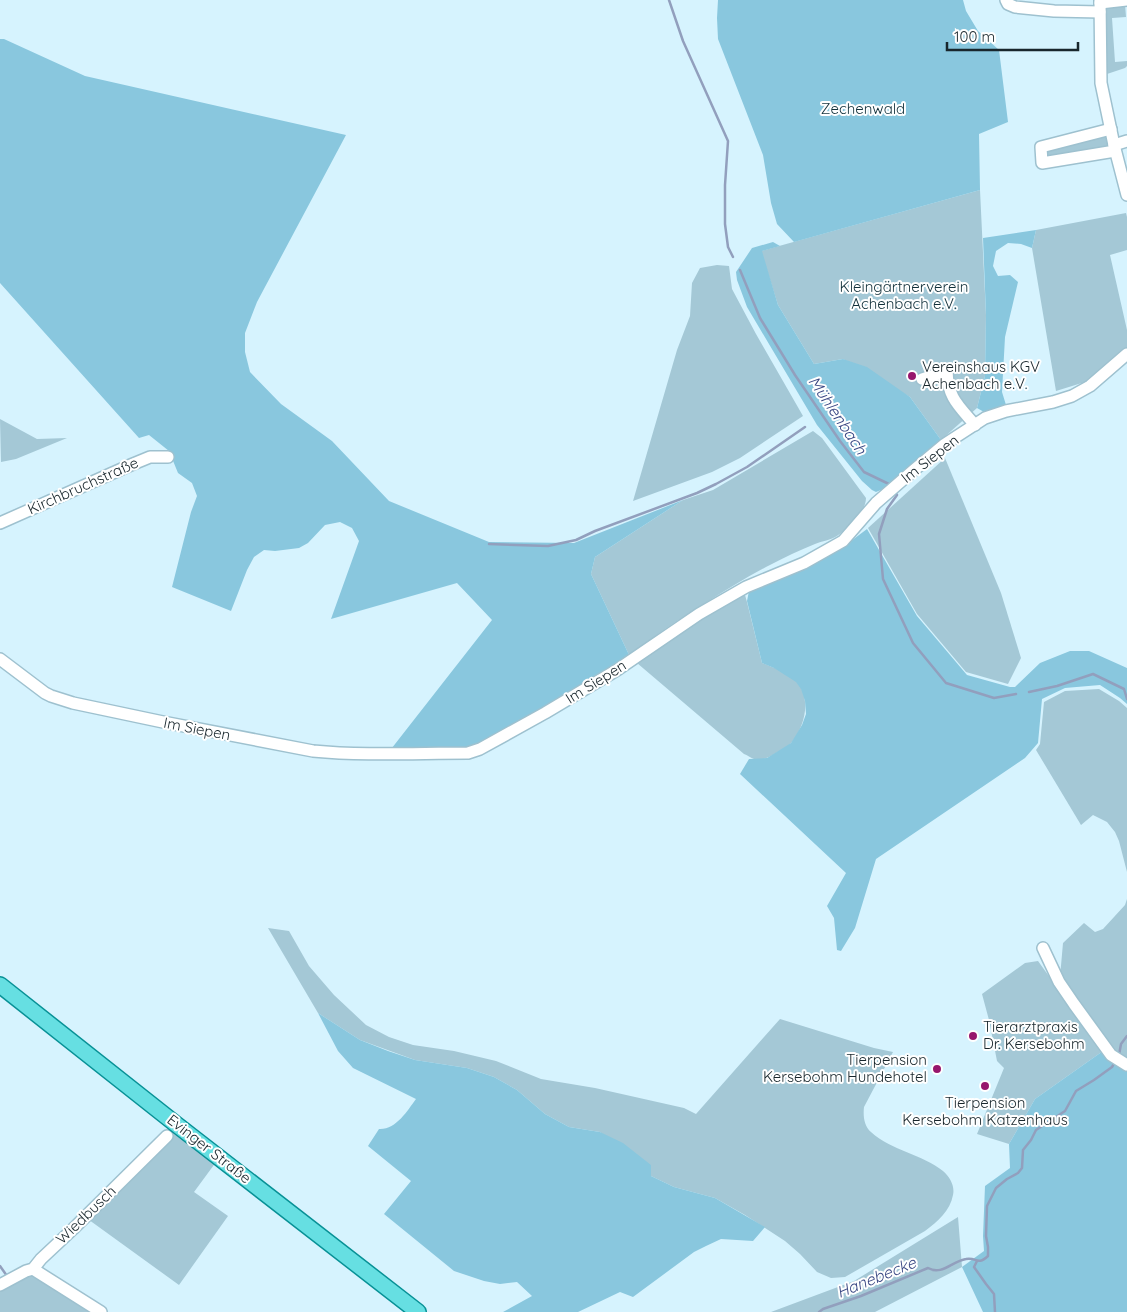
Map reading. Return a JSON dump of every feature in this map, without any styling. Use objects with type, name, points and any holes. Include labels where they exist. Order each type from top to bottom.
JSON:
[{"type":"main road","name":"Evinger Straße","points":[[0,985],[418,1312]]},
{"type":"street","points":[[1006,0],[1008,4],[1014,7],[1054,11],[1127,0]]},
{"type":"street","points":[[1100,5],[1101,83],[1127,194]]},
{"type":"street","points":[[1111,129],[1041,147],[1042,163],[1115,148],[1127,141]]},
{"type":"street","name":"Im Siepen","points":[[0,659],[51,696],[73,703],[162,722],[337,754],[468,753],[480,749],[545,713],[617,670],[699,614],[746,587],[804,563],[843,540],[876,503],[894,487],[945,444],[986,418],[1006,411],[1053,402],[1072,396],[1090,386],[1127,354]]},
{"type":"street","points":[[922,379],[947,371],[952,397],[975,425]]},
{"type":"street","name":"Kirchbruchstraße","points":[[0,523],[150,457],[168,457]]},
{"type":"street","points":[[1043,948],[1059,982],[1074,1004],[1111,1055],[1127,1065]]},
{"type":"street","name":"Wiedbusch","points":[[0,1285],[33,1269],[166,1136]]},
{"type":"street","points":[[33,1269],[101,1312]]},
{"type":"green space","name":"Zechenwald","points":[[718,0],[963,0],[966,11],[978,31],[999,50],[1008,122],[979,134],[980,190],[794,242],[777,224],[771,203],[763,155],[718,39]]},
{"type":"green space","points":[[1125,4],[1126,17],[1112,18],[1115,62],[1127,61],[1127,66],[1107,74],[1105,12],[1106,9]]},
{"type":"green space","points":[[0,39],[4,39],[85,76],[346,135],[257,302],[245,333],[245,352],[250,372],[281,404],[332,441],[389,501],[489,542],[574,543],[683,500],[595,557],[591,574],[630,657],[480,746],[463,751],[388,753],[492,620],[457,583],[331,619],[359,541],[352,528],[340,522],[325,525],[308,543],[299,548],[275,551],[264,550],[254,557],[231,611],[172,587],[191,512],[197,496],[192,483],[178,473],[169,451],[149,435],[139,438],[0,283]]},
{"type":"green space","points":[[1105,135],[1108,138],[1109,146],[1105,149],[1052,158],[1048,155],[1048,151]]},
{"type":"green space","name":"Kleingärtnerverein Achenbach e.V.","points":[[980,190],[986,315],[985,376],[977,408],[941,440],[910,397],[843,359],[814,364],[778,305],[761,251]]},
{"type":"green space","points":[[1126,213],[1127,250],[1110,255],[1127,330],[1127,348],[1085,382],[1056,391],[1032,248],[1036,230]]},
{"type":"green space","points":[[1036,230],[1032,248],[1021,244],[1008,243],[996,251],[993,266],[998,276],[1010,275],[1018,282],[1005,337],[1002,392],[1006,405],[984,412],[977,408],[985,376],[986,315],[983,238]]},
{"type":"green space","points":[[773,242],[780,246],[762,251],[778,305],[814,364],[843,359],[867,367],[910,397],[941,440],[888,487],[876,492],[872,490],[862,481],[817,425],[747,307],[736,272],[752,248]]},
{"type":"green space","points":[[717,265],[729,266],[732,289],[803,416],[740,458],[712,472],[633,501],[677,350],[690,316],[692,283],[700,268]]},
{"type":"green space","points":[[0,419],[37,439],[67,438],[16,459],[1,462]]},
{"type":"green space","points":[[813,431],[822,438],[866,498],[863,509],[856,519],[835,537],[787,556],[730,587],[667,628],[630,657],[591,574],[595,557],[683,500],[713,490]]},
{"type":"green space","points":[[945,458],[1001,593],[1021,658],[1008,684],[966,672],[917,614],[868,528]]},
{"type":"green space","points":[[867,529],[917,616],[967,675],[1015,687],[1040,663],[1070,651],[1089,651],[1127,668],[1127,704],[1100,685],[1065,688],[1042,699],[1038,743],[1025,758],[876,859],[855,928],[841,951],[837,950],[834,918],[827,906],[846,873],[740,774],[749,759],[767,758],[791,743],[802,725],[806,714],[805,701],[801,689],[796,682],[762,663],[747,601],[749,591],[807,568],[843,547]]},
{"type":"green space","points":[[741,593],[745,595],[762,663],[775,668],[796,681],[804,695],[805,712],[797,735],[786,747],[771,756],[760,759],[754,759],[744,754],[637,663],[638,659]]},
{"type":"green space","points":[[1099,689],[1127,708],[1127,872],[1115,832],[1107,822],[1093,815],[1081,825],[1036,750],[1040,744],[1044,702],[1065,691]]},
{"type":"green space","points":[[1127,899],[1127,1060],[1112,1049],[1060,977],[1063,943],[1084,923],[1095,932],[1103,929],[1125,905]]},
{"type":"green space","points":[[268,928],[289,931],[309,966],[334,995],[366,1025],[389,1037],[413,1045],[454,1051],[496,1061],[541,1079],[595,1088],[684,1108],[696,1114],[780,1019],[893,1052],[864,1107],[865,1124],[869,1130],[888,1144],[926,1160],[943,1171],[953,1185],[949,1206],[943,1215],[925,1231],[845,1277],[831,1278],[817,1272],[785,1241],[745,1215],[715,1198],[674,1187],[651,1176],[600,1132],[569,1127],[545,1114],[517,1090],[494,1077],[467,1068],[415,1060],[360,1040],[318,1013]]},
{"type":"green space","points":[[1038,961],[1103,1051],[1035,1099],[1009,1144],[977,1134],[1004,1068],[997,1061],[982,994],[1025,963]]},
{"type":"green space","points":[[318,1013],[360,1040],[388,1051],[415,1060],[467,1068],[494,1077],[517,1090],[545,1114],[569,1127],[600,1132],[623,1143],[651,1165],[651,1176],[674,1187],[715,1198],[765,1227],[753,1241],[721,1239],[694,1252],[633,1297],[620,1292],[578,1312],[503,1312],[532,1296],[517,1282],[500,1284],[454,1271],[384,1214],[411,1181],[368,1146],[379,1129],[396,1123],[416,1099],[353,1068],[338,1051]]},
{"type":"green space","points":[[1103,1051],[1127,1070],[1127,1312],[983,1312],[962,1267],[984,1251],[985,1186],[1010,1168],[1009,1144],[1035,1099]]},
{"type":"green space","points":[[175,1125],[219,1158],[194,1192],[228,1216],[179,1285],[85,1217]]},
{"type":"green space","points":[[958,1217],[962,1267],[875,1312],[771,1312],[854,1281]]},
{"type":"green space","points":[[26,1271],[101,1312],[0,1312],[0,1285]]},
{"type":"waterway","name":"Mühlenbach","points":[[669,0],[683,41],[728,141],[725,224],[728,247],[733,257]]},
{"type":"waterway","name":"Mühlenbach","points":[[740,270],[760,318],[795,375],[840,441],[864,472],[891,485]]},
{"type":"waterway","points":[[489,544],[548,546],[576,540],[716,484],[747,467],[805,427]]},
{"type":"waterway","name":"Mühlenbach","points":[[895,492],[897,495],[887,509],[879,534],[883,579],[913,643],[946,683],[994,698],[1016,694]]},
{"type":"waterway","name":"Mühlenbach","points":[[1029,692],[1057,686],[1093,674],[1124,689],[1127,699]]},
{"type":"waterway","name":"Hanebecke","points":[[1119,1055],[1121,1044],[1127,1036]]},
{"type":"waterway","name":"Hanebecke","points":[[819,1312],[928,1268],[938,1270],[961,1260],[979,1261],[988,1256],[986,1236],[987,1206],[996,1188],[1018,1173],[1022,1168],[1023,1150],[1036,1130],[1065,1111],[1076,1091],[1112,1067],[1115,1062]]},
{"type":"waterway","points":[[977,1261],[974,1267],[994,1294],[995,1312]]},
{"type":"waterway","points":[[0,1266],[6,1276]]},
{"type":"place","name":"Vereinshaus KGV Achenbach e.V.","points":[[912,376]]},
{"type":"place","name":"Tierarztpraxis Dr. Kersebohm","points":[[973,1036]]},
{"type":"place","name":"Tierpension Kersebohm Hundehotel","points":[[937,1069]]},
{"type":"place","name":"Tierpension Kersebohm Katzenhaus","points":[[985,1086]]}]
